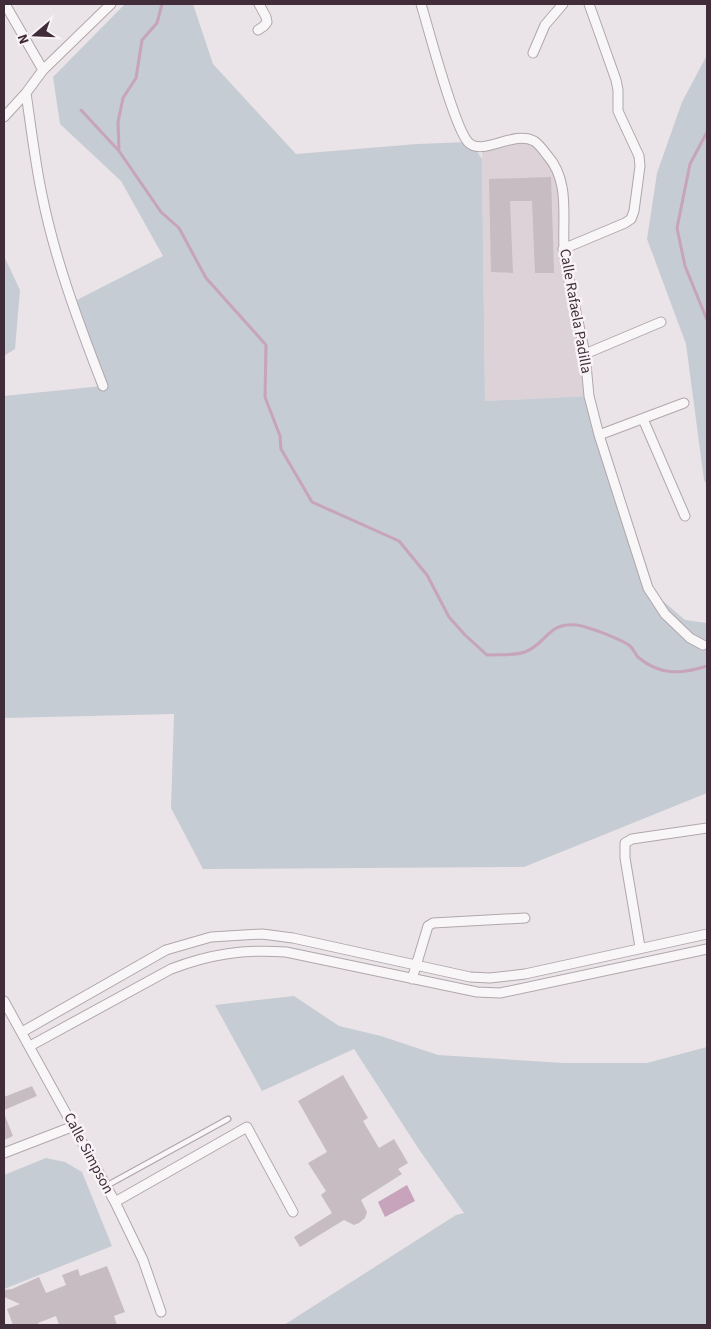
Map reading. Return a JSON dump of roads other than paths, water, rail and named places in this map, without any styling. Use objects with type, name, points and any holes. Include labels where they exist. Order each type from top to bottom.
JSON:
[{"type":"street","points":[[5,4],[43,70]]},
{"type":"street","points":[[4,117],[26,93],[43,70],[111,4]]},
{"type":"street","points":[[258,4],[267,22],[258,30]]},
{"type":"street","name":"Calle Rafaela Padilla","points":[[420,4],[451,102],[467,142],[474,147],[482,147],[519,138],[534,141],[553,161],[560,176],[563,189],[563,249],[585,354],[590,396],[600,436],[648,588],[666,614],[690,638],[703,645]]},
{"type":"street","points":[[533,53],[545,25],[563,4]]},
{"type":"street","points":[[563,249],[626,223],[631,219],[634,211],[640,166],[638,156],[618,110],[616,80],[589,4]]},
{"type":"street","points":[[26,93],[42,196],[82,333],[103,386]]},
{"type":"street","points":[[585,354],[661,322]]},
{"type":"street","points":[[600,436],[684,403]]},
{"type":"street","points":[[643,418],[685,516]]},
{"type":"street","points":[[640,947],[625,858],[626,843],[632,839],[707,828]]},
{"type":"street","points":[[412,979],[428,926],[433,922],[525,918]]},
{"type":"street","points":[[22,1032],[166,950],[211,937],[262,934],[294,938],[470,977],[490,978],[525,974],[640,947],[707,934]]},
{"type":"street","points":[[664,943],[667,956]]},
{"type":"street","points":[[30,1046],[171,969],[216,955],[262,950],[307,956],[477,992],[500,993],[707,949]]},
{"type":"street","points":[[126,973],[135,989]]},
{"type":"street","name":"Calle Simpson","points":[[4,1001],[115,1202],[143,1260],[161,1312]]},
{"type":"street","points":[[4,1153],[74,1126]]},
{"type":"street","points":[[115,1202],[247,1127],[293,1212]]},
{"type":"lane","points":[[106,1186],[228,1119]]},
{"type":"waterway","points":[[119,149],[118,122],[123,98],[136,78],[142,40],[157,23],[162,4]]},
{"type":"waterway","points":[[81,110],[119,151],[161,212],[179,228],[206,278],[266,345],[265,397],[280,436],[281,449],[312,502],[399,541],[427,575],[449,617],[487,655],[525,652],[539,644],[553,630],[567,625],[577,625],[626,643],[647,664],[664,671],[689,671],[707,666]]},
{"type":"waterway","points":[[707,132],[690,164],[677,228],[685,266],[707,320]]}]
